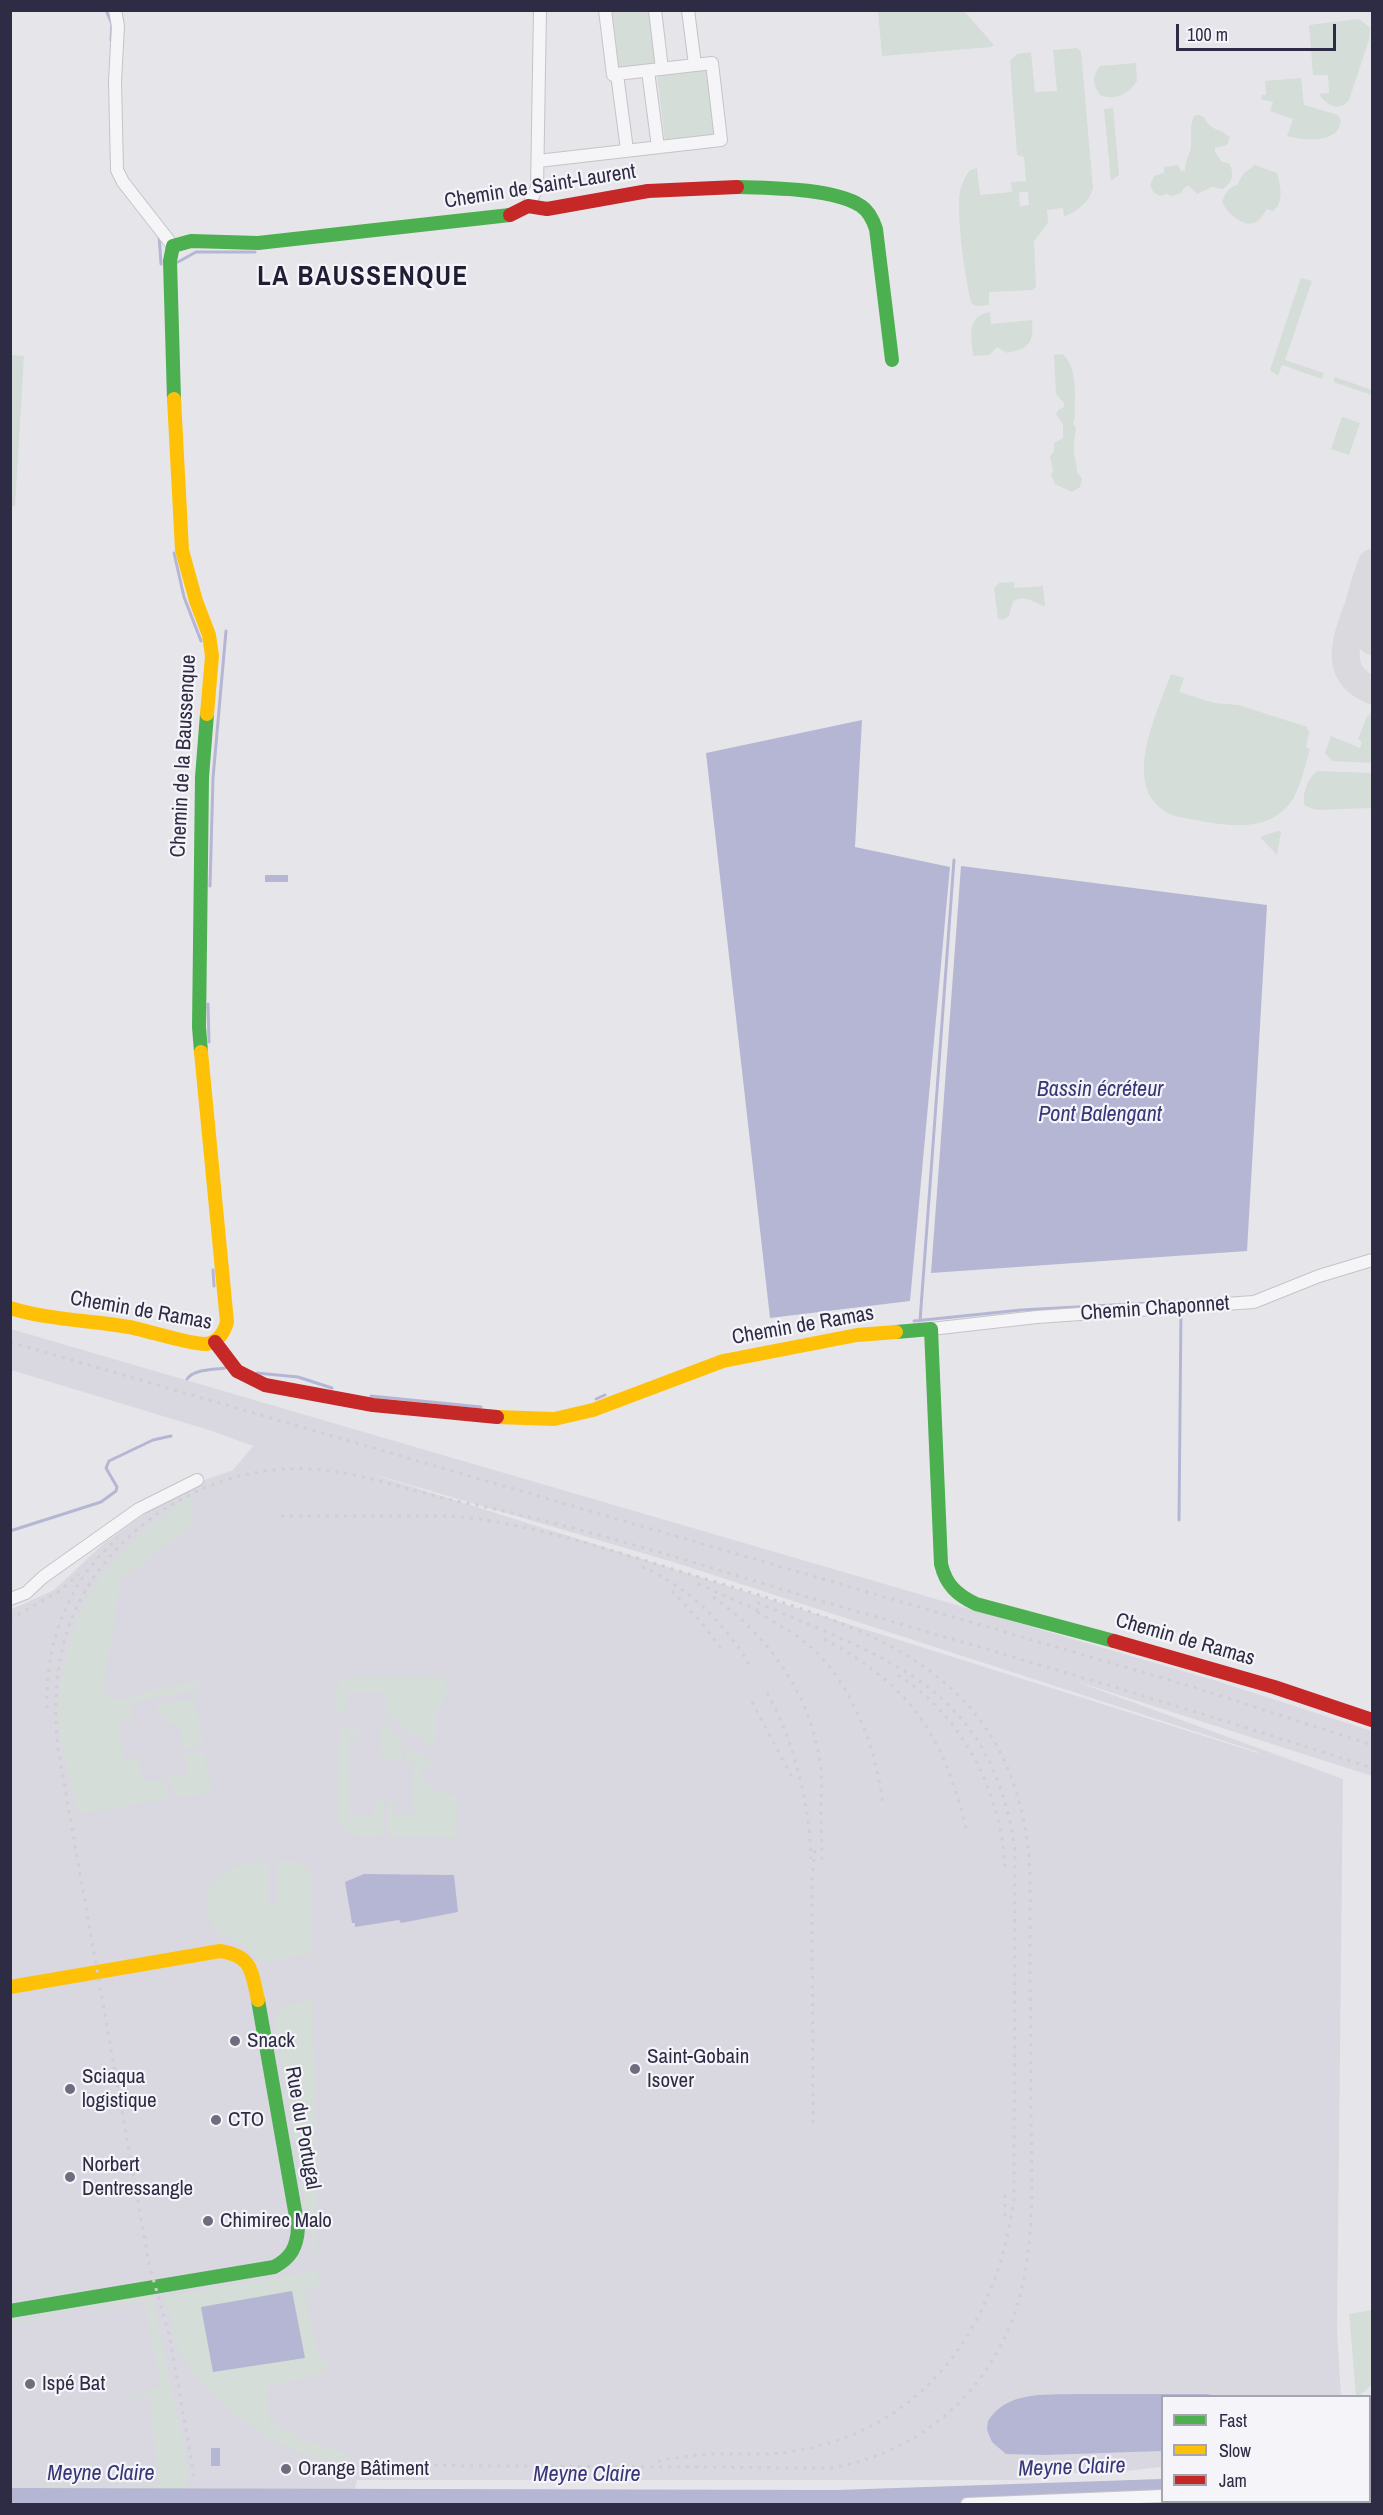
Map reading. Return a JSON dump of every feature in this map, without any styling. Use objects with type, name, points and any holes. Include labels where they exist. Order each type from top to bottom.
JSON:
[{"type":"street","points":[[115,10],[118,26],[115,81],[117,170],[123,182],[173,246]]},
{"type":"street","points":[[528,206],[537,188],[540,10]]},
{"type":"street","points":[[538,161],[721,140],[712,63],[613,75],[605,10]]},
{"type":"street","points":[[655,10],[662,69]]},
{"type":"street","points":[[688,10],[695,65]]},
{"type":"street","points":[[648,70],[658,147]]},
{"type":"street","points":[[617,74],[627,150]]},
{"type":"street","name":"Chemin de Saint-Laurent","points":[[173,246],[191,241],[258,243],[499,218],[517,213],[528,206],[547,209],[662,189],[700,186],[802,191],[859,204],[870,214],[876,229],[892,360]]},
{"type":"street","name":"Chemin de la Baussenque","points":[[173,246],[170,261],[177,484],[182,550],[196,601],[209,635],[212,656],[202,777],[200,1027],[227,1322],[225,1331],[215,1342]]},
{"type":"street","name":"Chemin Chaponnet","points":[[931,1329],[1036,1317],[1254,1302],[1319,1276],[1372,1260]]},
{"type":"street","name":"Chemin de Ramas","points":[[10,1308],[30,1314],[129,1327],[190,1343],[215,1342],[237,1371],[250,1380],[265,1385],[373,1405],[518,1419],[554,1419],[593,1410],[723,1361],[857,1335],[931,1329],[941,1564],[947,1583],[955,1594],[976,1604],[1211,1669],[1329,1704],[1372,1720]]},
{"type":"street","points":[[10,1599],[26,1593],[43,1577],[139,1509],[196,1480]]},
{"type":"street","name":"Rue du Portugal","points":[[10,1987],[220,1952],[238,1954],[251,1969],[259,2005],[298,2228],[298,2242],[294,2252],[287,2260],[274,2267],[10,2311]]},
{"type":"street","points":[[967,2505],[1161,2496]]},
{"type":"shaded area","points":[[612,11],[650,11],[657,65],[619,70]]},
{"type":"shaded area","points":[[878,11],[964,11],[994,45],[882,56]]},
{"type":"shaded area","points":[[1359,19],[1370,28],[1369,40],[1349,100],[1342,106],[1333,106],[1319,94],[1329,93],[1328,75],[1313,75],[1309,25]]},
{"type":"shaded area","points":[[1077,48],[1081,52],[1093,188],[1089,198],[1082,206],[1064,217],[1063,208],[1047,210],[1048,223],[1034,241],[1036,286],[1033,290],[989,292],[989,305],[976,306],[972,304],[969,294],[964,265],[959,215],[961,188],[970,170],[977,168],[980,195],[1012,192],[1011,182],[1026,181],[1024,157],[1017,155],[1010,61],[1017,54],[1031,52],[1035,92],[1057,91],[1053,50]],"holes":[[[1019,192],[1028,192],[1029,205],[1020,206]]]},
{"type":"shaded area","points":[[1136,63],[1137,81],[1130,90],[1116,97],[1100,95],[1094,80],[1100,66]]},
{"type":"shaded area","points":[[707,69],[714,134],[665,141],[657,75]]},
{"type":"shaded area","points":[[1301,78],[1304,105],[1338,115],[1341,120],[1335,133],[1330,136],[1312,139],[1287,136],[1293,119],[1270,111],[1273,102],[1261,99],[1262,95],[1266,95],[1265,81]]},
{"type":"shaded area","points":[[1113,108],[1119,175],[1111,181],[1104,109]]},
{"type":"shaded area","points":[[1194,116],[1204,117],[1212,127],[1230,137],[1227,145],[1215,148],[1215,152],[1221,161],[1230,164],[1231,181],[1223,189],[1212,187],[1197,194],[1189,186],[1185,187],[1181,193],[1172,196],[1166,194],[1161,196],[1154,193],[1150,185],[1154,176],[1164,173],[1164,167],[1178,165],[1181,171],[1185,171],[1191,146],[1192,120]]},
{"type":"shaded area","points":[[1255,165],[1277,173],[1280,188],[1279,203],[1273,211],[1267,209],[1258,221],[1242,222],[1228,211],[1222,202],[1229,189],[1237,185],[1243,174]]},
{"type":"shaded area","points":[[1301,278],[1312,281],[1285,360],[1324,373],[1322,379],[1282,365],[1278,376],[1270,370]]},
{"type":"shaded area","points":[[990,312],[991,324],[1032,320],[1032,335],[1028,344],[1007,353],[997,347],[989,355],[973,356],[971,335],[973,323],[982,314]]},
{"type":"shaded area","points":[[1063,354],[1074,376],[1075,418],[1073,424],[1076,428],[1074,452],[1077,472],[1082,479],[1080,487],[1072,492],[1055,484],[1051,475],[1053,470],[1050,457],[1054,451],[1054,443],[1063,438],[1063,424],[1056,414],[1064,407],[1064,403],[1056,394],[1054,355]]},
{"type":"shaded area","points":[[11,355],[24,356],[15,506],[10,506]]},
{"type":"shaded area","points":[[1335,377],[1372,390],[1372,395],[1333,382]]},
{"type":"shaded area","points":[[1342,417],[1360,423],[1349,455],[1331,449]]},
{"type":"shaded area","points":[[1014,582],[1014,588],[1043,586],[1045,606],[1026,599],[1018,599],[1013,601],[1009,616],[1003,620],[998,619],[994,588],[999,583]]},
{"type":"shaded area","points":[[1171,674],[1184,678],[1179,692],[1214,703],[1239,705],[1307,727],[1309,732],[1306,748],[1310,749],[1294,797],[1283,810],[1270,819],[1256,824],[1240,825],[1175,816],[1157,805],[1148,790],[1144,772],[1146,751],[1157,710]]},
{"type":"shaded area","points":[[1372,709],[1372,763],[1332,761],[1325,753],[1331,736],[1360,748],[1362,742],[1358,739]]},
{"type":"shaded area","points":[[1318,771],[1372,773],[1372,808],[1317,810],[1305,806],[1306,787],[1311,777]]},
{"type":"shaded area","points":[[1281,832],[1277,855],[1260,837]]},
{"type":"shaded area","points":[[11,1329],[1217,1681],[1372,1731],[1372,1776],[1072,1680],[1343,1779],[1337,2330],[1341,2395],[1161,2395],[1161,2467],[1100,2474],[1052,2472],[1027,2480],[357,2480],[354,2492],[261,2494],[246,2497],[11,2491],[10,1610],[54,1590],[103,1544],[160,1503],[199,1482],[233,1470],[253,1446],[212,1431],[11,1370]],"holes":[[[359,1470],[673,1562],[1258,1753]]]},
{"type":"shaded area","points":[[192,1496],[190,1528],[123,1577],[103,1690],[119,1701],[149,1690],[198,1681],[197,1689],[130,1703],[131,1720],[118,1723],[124,1759],[139,1757],[144,1782],[165,1778],[169,1799],[77,1814],[58,1720],[58,1699],[64,1666],[81,1610],[108,1566],[145,1530]]},
{"type":"shaded area","points":[[348,1678],[445,1678],[447,1694],[436,1714],[436,1743],[430,1747],[385,1711],[385,1693],[347,1692],[348,1709],[335,1711],[335,1690],[341,1680]]},
{"type":"shaded area","points":[[194,1699],[203,1745],[184,1750],[178,1723],[166,1725],[164,1714],[158,1715],[156,1705]]},
{"type":"shaded area","points":[[381,1719],[401,1737],[403,1761],[382,1758]]},
{"type":"shaded area","points":[[358,1729],[358,1736],[350,1736],[350,1815],[374,1816],[374,1802],[383,1802],[384,1836],[358,1836],[347,1831],[338,1821],[339,1730]]},
{"type":"shaded area","points":[[408,1747],[434,1762],[419,1773],[430,1787],[444,1794],[457,1795],[457,1837],[392,1838],[388,1833],[388,1801],[393,1802],[393,1814],[414,1814],[414,1762],[406,1761]]},
{"type":"shaded area","points":[[204,1752],[211,1792],[178,1798],[168,1778],[188,1774],[184,1755]]},
{"type":"shaded area","points":[[278,1862],[298,1862],[309,1870],[312,1876],[312,1954],[262,1962],[247,1949],[222,1934],[211,1923],[207,1907],[208,1898],[210,1890],[220,1876],[243,1864],[268,1863],[269,1906],[278,1906]]},
{"type":"shaded area","points":[[313,2000],[317,2175],[316,2268],[274,2018],[281,2007]]},
{"type":"shaded area","points":[[317,2271],[319,2286],[304,2290],[318,2353],[328,2362],[321,2375],[267,2387],[270,2422],[308,2441],[346,2453],[344,2466],[301,2453],[267,2437],[226,2408],[195,2376],[174,2340],[171,2315],[161,2296]]},
{"type":"shaded area","points":[[152,2295],[190,2475],[186,2489],[33,2491],[44,2484],[83,2487],[159,2486],[149,2396],[117,2397],[161,2388],[144,2301],[89,2310],[89,2308]]},
{"type":"shaded area","points":[[1372,2310],[1372,2385],[1360,2395],[1356,2395],[1349,2314]]},
{"type":"shaded area","points":[[70,2311],[73,2313],[11,2325],[11,2322]]},
{"type":"shaded area","points":[[1372,2412],[1372,2463],[1371,2463]]},
{"type":"water","points":[[862,720],[855,847],[950,867],[910,1301],[770,1318],[706,753]]},
{"type":"water","name":"Bassin écréteur Pont Balengant","points":[[961,866],[1267,905],[1247,1251],[931,1273]]},
{"type":"water","points":[[265,875],[288,875],[288,882],[265,882]]},
{"type":"water","points":[[364,1874],[454,1875],[458,1912],[401,1923],[399,1920],[355,1927],[355,1923],[352,1923],[345,1882]]},
{"type":"water","points":[[292,2291],[305,2358],[213,2372],[201,2307]]},
{"type":"water","points":[[1207,2394],[1211,2395],[1161,2395],[1161,2451],[1006,2454],[992,2442],[987,2430],[988,2421],[1005,2404],[1038,2395]]},
{"type":"water","points":[[211,2448],[220,2448],[220,2466],[211,2466]]},
{"type":"waterway","points":[[106,10],[112,24],[111,40]]},
{"type":"waterway","points":[[159,235],[161,264]]},
{"type":"waterway","points":[[178,262],[196,252],[255,252]]},
{"type":"waterway","points":[[174,553],[184,597],[201,641]]},
{"type":"waterway","points":[[210,886],[213,778],[226,631]]},
{"type":"waterway","points":[[920,1321],[954,860]]},
{"type":"waterway","points":[[208,1004],[209,1042]]},
{"type":"waterway","points":[[213,1270],[214,1286]]},
{"type":"waterway","points":[[914,1321],[1021,1310],[1168,1302]]},
{"type":"waterway","points":[[1179,1520],[1181,1309]]},
{"type":"waterway","points":[[187,1379],[194,1373],[225,1368]]},
{"type":"waterway","points":[[257,1373],[298,1377],[332,1388]]},
{"type":"waterway","points":[[596,1399],[605,1395]]},
{"type":"waterway","points":[[371,1396],[481,1407]]},
{"type":"waterway","points":[[10,1531],[101,1502],[116,1491],[117,1487],[106,1468],[109,1461],[153,1440],[171,1436]]},
{"type":"waterway","name":"Meyne Claire","points":[[10,2498],[838,2500],[1161,2489]]},
{"type":"taxiway","points":[[1372,563],[1362,593],[1359,614],[1364,633],[1372,641]]},
{"type":"taxiway","points":[[1361,599],[1348,638],[1346,662],[1350,673],[1358,682],[1372,690]]},
{"type":"railway","points":[[10,1342],[1190,1686],[1372,1745]]},
{"type":"railway","points":[[194,2476],[170,2338],[149,2264],[58,1749],[56,1722],[57,1682],[61,1655],[76,1608],[94,1577],[116,1549],[142,1525],[172,1504],[204,1488],[237,1477],[272,1470],[321,1470],[368,1478],[641,1547],[1096,1682],[1372,1768]]},
{"type":"railway","points":[[281,1516],[454,1516],[525,1528],[587,1543],[767,1598],[823,1616],[874,1638],[921,1665],[961,1698],[993,1740],[1017,1792],[1029,1857],[1032,2174],[1029,2244],[1017,2305],[1004,2340],[985,2372],[962,2400],[935,2424],[904,2444],[869,2458],[831,2468],[362,2465]]},
{"type":"railway","points":[[47,1708],[50,1660],[63,1615],[86,1574],[118,1538]]},
{"type":"railway","points":[[642,1567],[674,1584],[703,1607],[728,1634],[749,1664]]},
{"type":"railway","points":[[10,1619],[58,1592],[79,1574]]},
{"type":"railway","points":[[698,1584],[764,1613]]},
{"type":"railway","points":[[672,1591],[702,1623],[724,1653]]},
{"type":"railway","points":[[713,1597],[734,1613],[769,1649],[797,1691],[807,1714],[815,1738],[821,1769],[822,1865]]},
{"type":"railway","points":[[658,2461],[702,2455],[795,2451],[841,2439],[882,2420],[917,2395],[947,2364],[972,2328],[991,2288],[1005,2245],[1014,2199],[1015,1851],[1003,1796],[984,1751],[958,1715],[927,1686],[890,1663],[849,1642],[756,1602]]},
{"type":"railway","points":[[757,1612],[808,1645],[829,1666],[841,1684],[862,1723],[870,1744],[883,1806]]},
{"type":"railway","points":[[824,1639],[880,1675],[919,1716],[934,1739],[946,1765],[966,1828]]},
{"type":"railway","points":[[898,1675],[942,1712],[974,1758],[987,1784],[996,1811],[1005,1867]]},
{"type":"railway","points":[[767,1693],[777,1711],[799,1773],[804,1795],[811,1859]]},
{"type":"railway","points":[[752,1702],[794,1781]]},
{"type":"railway","points":[[813,2123],[812,1880],[815,1850]]},
{"type":"railway","points":[[1005,2193],[1005,2216]]},
{"type":"traffic: fast","points":[[737,187],[818,192],[849,200],[866,210],[876,229],[892,360]]},
{"type":"traffic: fast","points":[[174,399],[170,261],[173,246],[191,241],[258,243],[510,215]]},
{"type":"traffic: fast","points":[[201,1052],[199,1027],[202,777],[207,714]]},
{"type":"traffic: fast","points":[[896,1332],[931,1329],[941,1564],[949,1584],[963,1597],[976,1604],[1114,1641]]},
{"type":"traffic: fast","points":[[10,2311],[274,2267],[289,2256],[296,2241],[298,2228],[258,2000]]},
{"type":"traffic: slow","points":[[174,399],[182,550],[196,601],[209,635],[212,656],[207,714]]},
{"type":"traffic: slow","points":[[10,1308],[54,1317],[129,1327],[199,1344],[210,1343],[222,1333],[227,1322],[201,1052]]},
{"type":"traffic: slow","points":[[497,1417],[554,1419],[593,1410],[723,1361],[857,1335],[896,1332]]},
{"type":"traffic: slow","points":[[10,1987],[220,1951],[231,1953],[245,1961],[252,1973],[258,2000]]},
{"type":"traffic: jam","points":[[510,215],[528,206],[547,209],[648,191],[737,187]]},
{"type":"traffic: jam","points":[[215,1342],[237,1371],[265,1385],[373,1405],[497,1417]]},
{"type":"traffic: jam","points":[[1114,1641],[1274,1687],[1372,1720]]},
{"type":"place","name":"Snack","points":[[235,2041]]},
{"type":"place","name":"Saint-Gobain Isover","points":[[635,2069]]},
{"type":"place","name":"Sciaqua logistique","points":[[70,2089]]},
{"type":"place","name":"CTO","points":[[216,2120]]},
{"type":"place","name":"Norbert Dentressangle","points":[[70,2177]]},
{"type":"place","name":"Chimirec Malo","points":[[208,2221]]},
{"type":"place","name":"Ispé Bat","points":[[30,2384]]},
{"type":"place","name":"Orange Bâtiment","points":[[286,2469]]},
{"type":"district","name":"LA BAUSSENQUE","points":[[363,278]]}]
